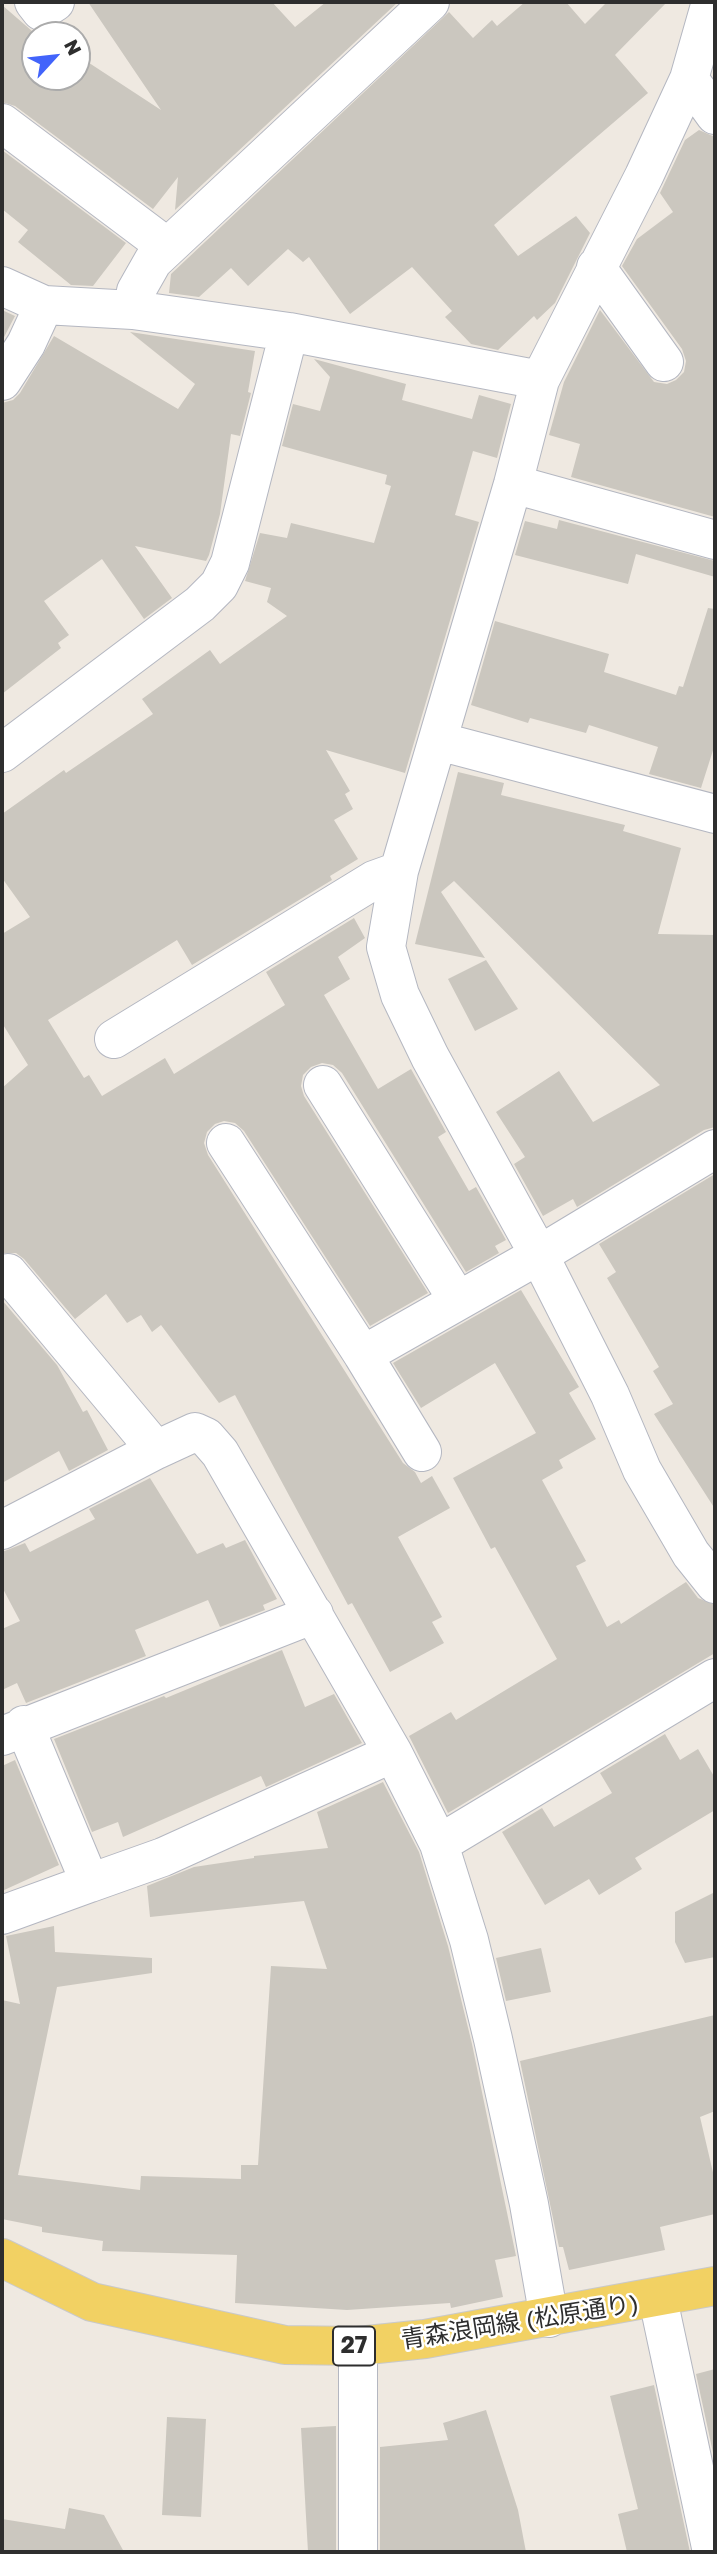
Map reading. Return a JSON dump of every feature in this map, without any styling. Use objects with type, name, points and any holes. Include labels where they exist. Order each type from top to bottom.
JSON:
[{"type":"main road","name":"青森浪岡線 (松原通り)","points":[[2,2258],[92,2302],[285,2345],[358,2346],[425,2339],[658,2299],[715,2286]]},
{"type":"street","points":[[34,2],[41,11],[55,2]]},
{"type":"street","points":[[133,310],[136,291],[143,276],[167,247],[430,2]]},
{"type":"street","points":[[711,2],[689,79],[644,176],[540,380],[513,484],[399,871],[386,947],[400,995],[430,1057],[539,1255],[610,1395],[642,1469],[691,1554],[715,1584]]},
{"type":"street","points":[[689,79],[715,115]]},
{"type":"street","points":[[2,123],[167,247]]},
{"type":"street","points":[[596,267],[664,362]]},
{"type":"street","points":[[2,286],[44,305],[133,310],[289,332],[540,380]]},
{"type":"street","points":[[2,381],[26,344],[44,305]]},
{"type":"street","points":[[2,753],[200,604],[219,585],[230,563],[289,332]]},
{"type":"street","points":[[513,484],[715,540]]},
{"type":"street","points":[[438,741],[715,814]]},
{"type":"street","points":[[114,1039],[374,880],[399,871]]},
{"type":"street","points":[[323,1085],[457,1299]]},
{"type":"street","points":[[226,1143],[363,1355],[422,1452]]},
{"type":"street","points":[[363,1355],[457,1299],[539,1255],[715,1149]]},
{"type":"street","points":[[4,1272],[156,1450]]},
{"type":"street","points":[[2,1530],[195,1432],[206,1437],[220,1453],[393,1753],[439,1844],[469,1940],[493,2039],[529,2204],[549,2318]]},
{"type":"street","points":[[90,1883],[13,1731],[314,1614]]},
{"type":"street","points":[[439,1844],[715,1678]]},
{"type":"street","points":[[2,1915],[163,1857],[393,1753]]},
{"type":"street","points":[[658,2299],[712,2552]]},
{"type":"street","points":[[358,2346],[358,2552]]},
{"type":"building","points":[[88,2],[272,2],[295,27],[326,2],[398,2],[175,210],[178,177],[153,209],[15,106],[2,102],[2,5],[21,21],[21,91],[91,91],[91,64],[161,110]]},
{"type":"building","points":[[525,2],[566,2],[585,24],[607,2],[667,2],[615,55],[648,93],[494,225],[518,256],[576,216],[590,233],[555,303],[537,320],[534,316],[498,350],[471,344],[445,317],[452,311],[412,267],[350,314],[309,257],[303,262],[288,249],[248,286],[231,268],[199,297],[169,293],[171,274],[449,12],[473,38],[492,20],[497,26]]},
{"type":"building","points":[[699,130],[715,137],[715,517],[571,477],[580,444],[549,435],[564,382],[600,310],[654,382],[667,384],[684,372],[686,361],[682,349],[622,266],[637,239],[673,212],[660,193],[685,140]]},
{"type":"building","points":[[2,150],[126,243],[93,286],[71,285],[18,242],[28,230],[2,209]]},
{"type":"building","points":[[2,310],[15,316],[2,341]]},
{"type":"building","points":[[130,332],[255,351],[248,392],[251,393],[240,436],[231,434],[220,514],[209,555],[206,561],[135,546],[172,598],[144,619],[102,559],[44,601],[69,635],[58,643],[61,648],[2,694],[2,403],[13,400],[20,393],[54,336],[178,409],[195,384]]},
{"type":"building","points":[[314,359],[406,384],[402,400],[472,419],[479,395],[511,404],[497,458],[473,451],[455,515],[479,522],[405,773],[326,750],[350,791],[345,794],[353,809],[334,820],[358,859],[330,876],[332,880],[192,965],[177,940],[48,1020],[84,1078],[89,1075],[102,1096],[165,1058],[174,1074],[285,1005],[266,972],[354,918],[365,938],[338,957],[350,979],[324,995],[378,1089],[411,1069],[446,1132],[438,1137],[469,1191],[476,1187],[506,1240],[495,1246],[499,1253],[466,1272],[342,1073],[333,1065],[322,1063],[311,1067],[303,1075],[301,1086],[304,1096],[428,1293],[370,1326],[244,1131],[235,1123],[224,1121],[215,1124],[207,1132],[204,1143],[208,1155],[403,1463],[415,1472],[421,1483],[432,1476],[450,1508],[398,1537],[442,1617],[432,1622],[444,1643],[390,1672],[352,1603],[348,1605],[235,1395],[219,1403],[161,1325],[152,1332],[141,1315],[127,1323],[106,1294],[75,1319],[24,1259],[16,1253],[2,1253],[2,1088],[28,1065],[2,1023],[2,934],[30,917],[2,878],[2,814],[64,770],[66,773],[153,714],[142,699],[210,650],[220,664],[287,616],[267,602],[271,588],[245,581],[260,533],[287,538],[291,523],[374,543],[391,486],[385,484],[387,475],[282,446],[293,404],[320,411],[330,377]]},
{"type":"building","points":[[559,520],[715,561],[715,577],[636,554],[628,584],[515,555],[525,521],[557,529]]},
{"type":"building","points":[[708,608],[715,609],[715,744],[701,788],[649,774],[658,747],[589,725],[586,733],[530,718],[528,723],[471,705],[495,621],[609,654],[604,672],[676,695],[679,686],[683,687]]},
{"type":"building","points":[[458,772],[504,783],[501,795],[625,825],[623,831],[681,848],[658,934],[715,935],[715,1127],[704,1130],[577,1207],[573,1199],[543,1216],[514,1164],[525,1157],[496,1112],[559,1071],[593,1122],[660,1085],[454,881],[441,892],[485,958],[415,944]]},
{"type":"building","points":[[486,960],[518,1009],[475,1031],[448,979]]},
{"type":"building","points":[[715,1174],[715,1509],[654,1414],[673,1404],[653,1371],[659,1367],[607,1278],[616,1272],[599,1244]]},
{"type":"building","points":[[521,1290],[579,1387],[569,1393],[596,1439],[559,1460],[563,1468],[542,1480],[586,1561],[576,1566],[607,1627],[619,1620],[621,1624],[686,1582],[698,1598],[715,1605],[715,1653],[448,1813],[409,1736],[451,1712],[456,1720],[557,1659],[495,1547],[491,1549],[453,1478],[536,1433],[495,1363],[421,1408],[393,1363]]},
{"type":"building","points":[[2,1300],[57,1365],[83,1412],[87,1410],[108,1450],[69,1471],[59,1451],[2,1483]]},
{"type":"building","points":[[150,1478],[197,1554],[223,1543],[226,1548],[245,1540],[277,1599],[263,1605],[265,1610],[220,1627],[208,1600],[135,1630],[146,1656],[26,1703],[17,1683],[2,1690],[2,1629],[20,1621],[2,1587],[2,1552],[25,1543],[30,1552],[95,1519],[89,1509]]},
{"type":"building","points":[[282,1650],[305,1707],[334,1694],[362,1743],[266,1787],[261,1776],[123,1837],[118,1822],[92,1832],[54,1739],[164,1696],[166,1698]]},
{"type":"building","points":[[665,1734],[680,1760],[698,1749],[715,1778],[715,1810],[635,1858],[642,1869],[599,1895],[589,1879],[545,1905],[502,1832],[542,1808],[554,1827],[612,1793],[600,1773]]},
{"type":"building","points":[[15,1760],[59,1865],[2,1891],[2,1766]]},
{"type":"building","points":[[383,1782],[419,1852],[448,1946],[472,2044],[516,2256],[495,2260],[503,2297],[451,2308],[450,2303],[347,2310],[235,2303],[237,2255],[102,2251],[103,2241],[42,2232],[42,2227],[2,2219],[2,2000],[20,2004],[6,1936],[54,1926],[55,1952],[152,1958],[152,1973],[57,1987],[18,2175],[140,2190],[141,2176],[241,2179],[241,2165],[258,2165],[271,1966],[327,1969],[304,1901],[150,1917],[147,1886],[194,1867],[254,1856],[328,1848],[317,1812]]},
{"type":"building","points":[[715,1892],[715,1957],[685,1963],[675,1942],[675,1912]]},
{"type":"building","points":[[541,1948],[551,1992],[506,2001],[496,1958]]},
{"type":"building","points":[[715,2015],[715,2111],[700,2117],[715,2181],[715,2214],[660,2227],[665,2250],[569,2270],[563,2247],[559,2247],[520,2061]]},
{"type":"building","points":[[715,2369],[715,2462],[696,2374]]},
{"type":"building","points":[[654,2385],[690,2552],[627,2552],[618,2514],[638,2509],[610,2396]]},
{"type":"building","points":[[486,2410],[518,2510],[526,2552],[380,2552],[380,2447],[448,2440],[443,2423]]},
{"type":"building","points":[[167,2417],[206,2419],[201,2517],[162,2515]]},
{"type":"building","points":[[336,2426],[336,2552],[308,2552],[301,2428]]},
{"type":"building","points":[[69,2508],[104,2515],[124,2552],[2,2552],[2,2519],[65,2529]]}]
